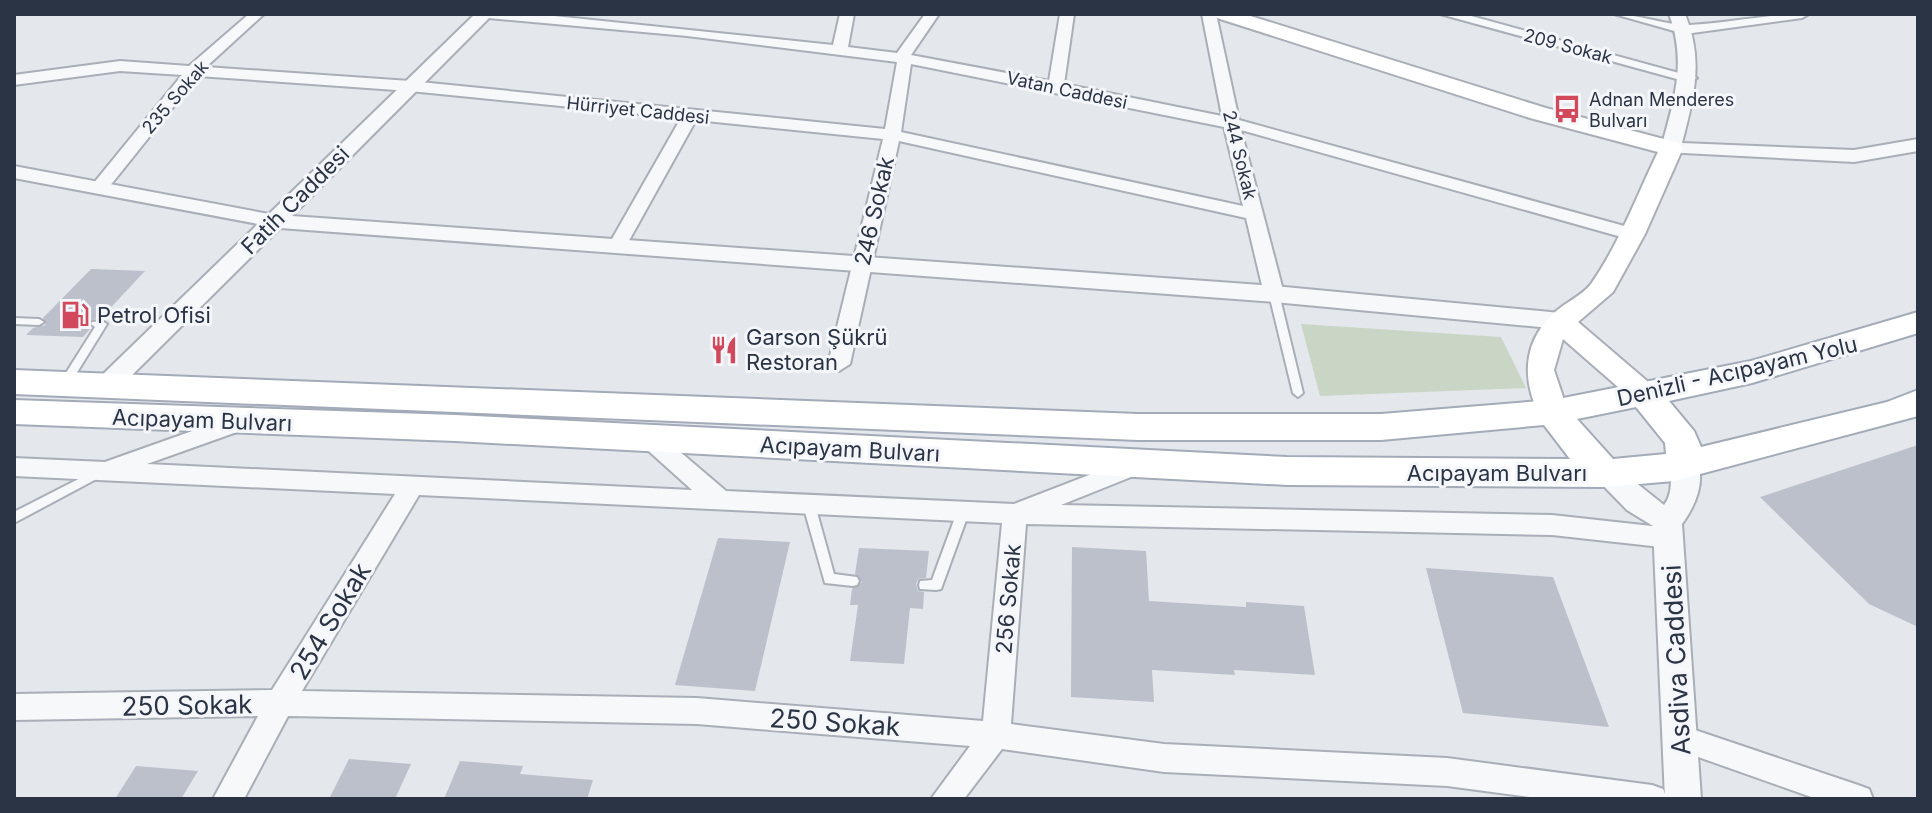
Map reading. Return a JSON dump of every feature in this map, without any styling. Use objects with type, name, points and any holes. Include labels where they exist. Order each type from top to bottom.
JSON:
[{"type":"main road","points":[[1224,14],[1538,113],[1671,148],[1632,234],[1600,292],[1561,322],[1545,345],[1539,370],[1553,412],[1572,439],[1605,473]]},
{"type":"main road","points":[[1561,322],[1644,394],[1682,440],[1685,463],[1896,412],[1918,402]]},
{"type":"main road","name":"Denizli - Acıpayam Yolu","points":[[1553,412],[1752,372],[1918,322]]},
{"type":"main road","name":"Acıpayam Bulvarı","points":[[14,382],[1138,427],[1381,427],[1553,412]]},
{"type":"main road","name":"Acıpayam Bulvarı","points":[[14,412],[650,439],[1287,471],[1605,473],[1685,463]]},
{"type":"street","name":"235 Sokak","points":[[99,188],[194,71],[257,14]]},
{"type":"street","name":"Vatan Caddesi","points":[[486,14],[904,56],[1231,123],[1412,170],[1632,234]]},
{"type":"street","name":"Fatih Caddesi","points":[[105,387],[486,14]]},
{"type":"street","points":[[677,31],[684,14]]},
{"type":"street","points":[[840,49],[847,14]]},
{"type":"street","points":[[904,56],[932,14]]},
{"type":"street","points":[[1056,88],[1067,14]]},
{"type":"street","name":"244 Sokak","points":[[1209,14],[1231,123],[1274,294]]},
{"type":"street","name":"209 Sokak","points":[[1447,14],[1689,78]]},
{"type":"street","points":[[1621,14],[1681,22],[1802,14]]},
{"type":"street","points":[[1681,22],[1691,68],[1671,148],[1854,156],[1918,145]]},
{"type":"street","name":"246 Sokak","points":[[839,364],[892,135],[904,56]]},
{"type":"street","name":"Hürriyet Caddesi","points":[[14,80],[120,66],[410,86],[892,135],[1254,214]]},
{"type":"street","points":[[617,246],[691,115]]},
{"type":"street","points":[[14,172],[274,221],[1274,294],[1561,322]]},
{"type":"street","points":[[101,471],[240,422]]},
{"type":"street","points":[[650,439],[721,501]]},
{"type":"street","name":"Asdiva Caddesi","points":[[1683,799],[1668,529],[1684,500],[1685,463]]},
{"type":"street","name":"256 Sokak","points":[[996,735],[1015,514],[1139,464]]},
{"type":"street","points":[[14,467],[1015,514],[1668,529]]},
{"type":"street","points":[[1605,473],[1668,529]]},
{"type":"street","name":"254 Sokak","points":[[228,799],[280,703],[412,486]]},
{"type":"street","name":"250 Sokak","points":[[14,707],[280,703],[697,711],[996,735],[1164,758],[1447,772],[1652,799]]},
{"type":"street","points":[[946,799],[996,735]]},
{"type":"street","points":[[1680,738],[1858,799]]},
{"type":"lane","points":[[1274,294],[1298,393]]},
{"type":"lane","points":[[14,321],[39,322]]},
{"type":"lane","points":[[64,385],[102,324],[96,324]]},
{"type":"lane","points":[[14,518],[101,471]]},
{"type":"lane","points":[[809,505],[829,579],[853,581]]},
{"type":"lane","points":[[925,585],[936,585],[963,512]]},
{"type":"green space","points":[[1301,324],[1501,337],[1526,388],[1320,396]]},
{"type":"building","points":[[91,269],[145,271],[101,318],[89,321],[91,328],[83,337],[26,335],[33,328],[46,325],[43,318]]},
{"type":"building","points":[[1918,445],[1918,627],[1869,604],[1760,497]]},
{"type":"building","points":[[718,538],[790,542],[755,691],[675,685]]},
{"type":"building","points":[[1072,547],[1146,551],[1149,601],[1246,607],[1246,602],[1304,606],[1315,675],[1234,670],[1235,675],[1152,670],[1154,702],[1071,697]]},
{"type":"building","points":[[859,548],[929,551],[926,578],[918,579],[916,584],[918,591],[924,592],[923,609],[910,608],[904,664],[850,661],[858,605],[850,605],[852,589],[862,582],[855,574]]},
{"type":"building","points":[[1426,568],[1553,577],[1609,727],[1463,713]]},
{"type":"building","points":[[349,759],[411,764],[395,799],[329,799]]},
{"type":"building","points":[[460,761],[523,766],[520,774],[593,780],[587,799],[444,799]]},
{"type":"building","points":[[136,766],[198,771],[181,799],[115,799]]},
{"type":"place","name":"Adnan Menderes Bulvarı","points":[[1567,109]]},
{"type":"place","name":"Petrol Ofisi","points":[[75,315]]},
{"type":"place","name":"Garson Şükrü Restoran","points":[[724,350]]}]
